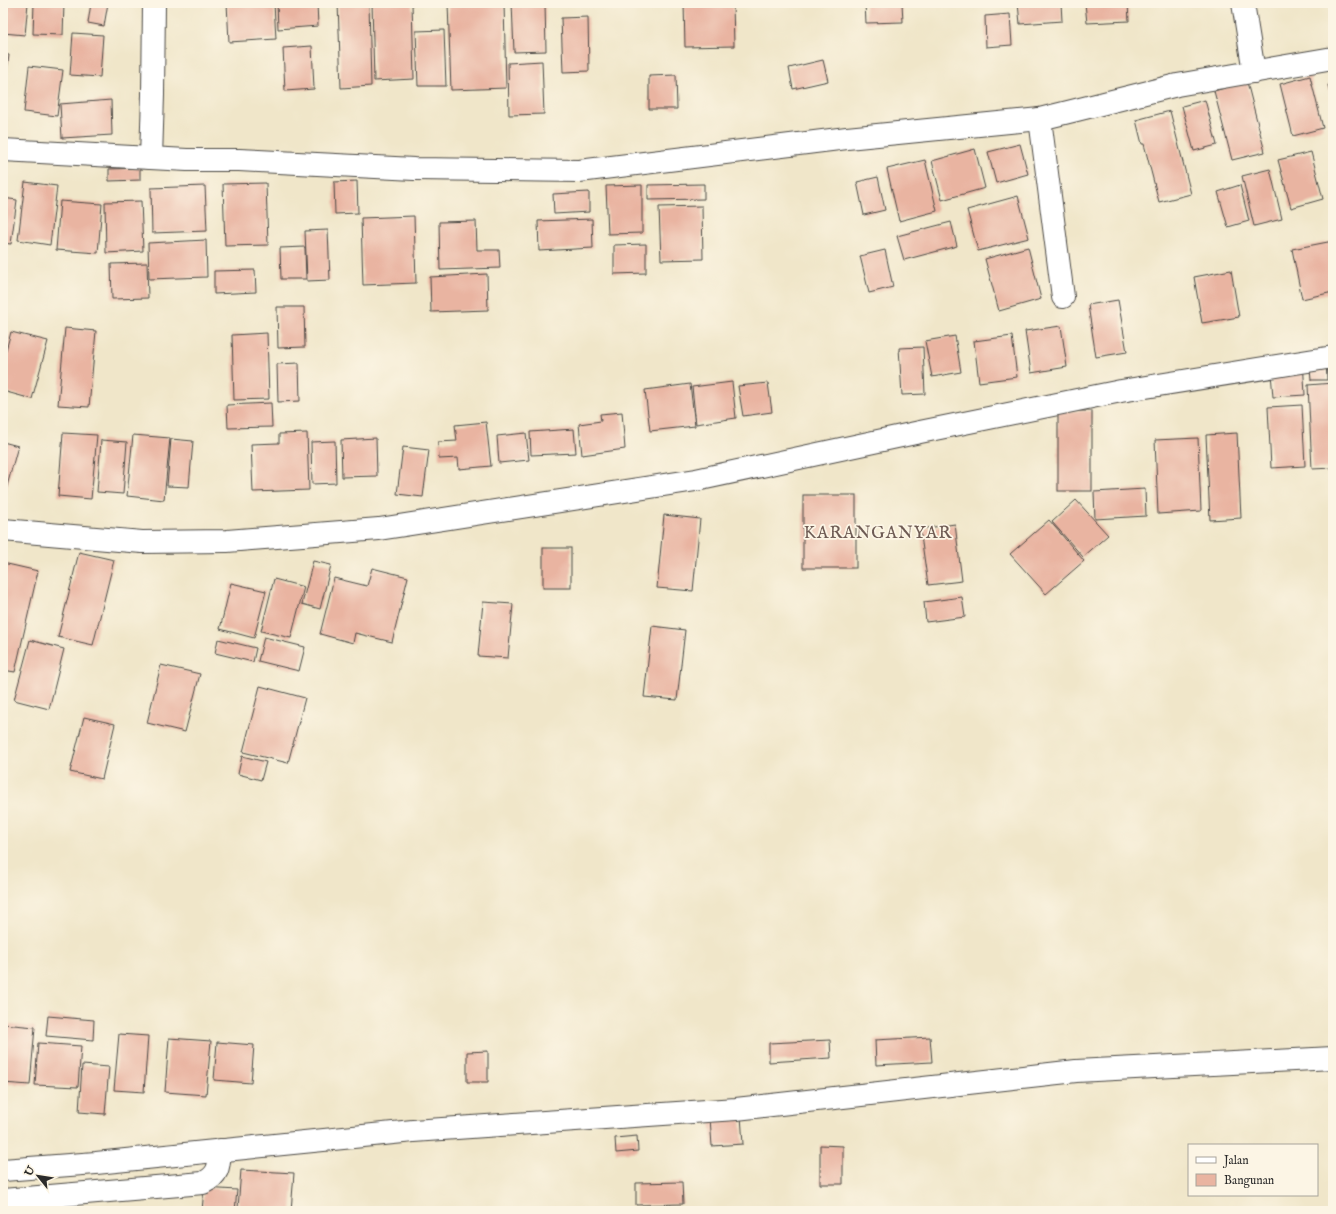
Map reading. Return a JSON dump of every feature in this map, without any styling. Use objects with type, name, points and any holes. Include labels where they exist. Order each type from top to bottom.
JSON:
[{"type":"street","points":[[151,158],[154,95],[154,3]]},
{"type":"street","points":[[1243,3],[1254,72]]},
{"type":"street","points":[[3,150],[187,160],[239,160],[414,169],[579,171],[848,138],[1040,119],[1177,86],[1333,58]]},
{"type":"street","points":[[1040,119],[1063,297]]},
{"type":"street","points":[[3,530],[142,542],[227,541],[379,529],[696,480],[920,432],[1121,392],[1333,357]]},
{"type":"street","points":[[3,1170],[96,1163],[413,1131],[736,1109],[1076,1071],[1333,1058]]},
{"type":"street","points":[[3,1200],[203,1183],[209,1180],[217,1172],[220,1150]]},
{"type":"building","points":[[3,3],[28,3],[25,35],[3,33]]},
{"type":"building","points":[[34,3],[64,3],[63,35],[33,34]]},
{"type":"building","points":[[91,3],[108,3],[104,26],[88,23]]},
{"type":"building","points":[[227,3],[274,3],[276,39],[229,42]]},
{"type":"building","points":[[277,3],[317,3],[318,26],[278,29]]},
{"type":"building","points":[[338,3],[369,3],[371,86],[341,88]]},
{"type":"building","points":[[372,3],[412,3],[414,79],[374,81]]},
{"type":"building","points":[[448,3],[504,3],[506,88],[451,90]]},
{"type":"building","points":[[512,3],[545,3],[546,51],[514,52]]},
{"type":"building","points":[[684,3],[733,3],[734,46],[685,47]]},
{"type":"building","points":[[865,3],[902,3],[903,22],[866,23]]},
{"type":"building","points":[[1018,3],[1061,3],[1062,21],[1020,24]]},
{"type":"building","points":[[1085,3],[1128,3],[1129,21],[1087,23]]},
{"type":"building","points":[[1010,14],[1012,45],[986,47],[985,16]]},
{"type":"building","points":[[588,17],[589,71],[563,72],[561,18]]},
{"type":"building","points":[[444,30],[446,86],[418,86],[416,31]]},
{"type":"building","points":[[73,33],[103,35],[100,77],[70,75]]},
{"type":"building","points":[[312,46],[314,89],[285,91],[283,48]]},
{"type":"building","points":[[3,54],[9,55],[4,93],[3,93]]},
{"type":"building","points":[[823,60],[828,81],[793,89],[789,68]]},
{"type":"building","points":[[542,61],[544,114],[509,115],[508,63]]},
{"type":"building","points":[[29,66],[63,70],[57,116],[24,112]]},
{"type":"building","points":[[676,75],[677,109],[649,109],[649,76]]},
{"type":"building","points":[[1310,76],[1323,128],[1293,136],[1280,84]]},
{"type":"building","points":[[1247,82],[1265,152],[1232,160],[1214,91]]},
{"type":"building","points":[[1333,84],[1333,103],[1332,103],[1328,85]]},
{"type":"building","points":[[111,100],[112,135],[62,138],[60,104]]},
{"type":"building","points":[[1205,100],[1217,145],[1194,151],[1182,106]]},
{"type":"building","points":[[1170,111],[1191,194],[1159,202],[1144,144],[1142,144],[1136,120]]},
{"type":"building","points":[[1020,144],[1028,174],[996,183],[988,152]]},
{"type":"building","points":[[975,149],[985,188],[942,200],[932,161]]},
{"type":"building","points":[[1311,152],[1323,199],[1291,208],[1278,160]]},
{"type":"building","points":[[925,160],[937,211],[899,221],[887,169]]},
{"type":"building","points":[[140,168],[140,180],[109,181],[109,169]]},
{"type":"building","points":[[1270,169],[1282,219],[1254,226],[1242,176]]},
{"type":"building","points":[[878,177],[885,210],[864,215],[857,182]]},
{"type":"building","points":[[357,181],[358,213],[335,214],[334,182]]},
{"type":"building","points":[[25,182],[57,186],[50,245],[18,240]]},
{"type":"building","points":[[266,183],[268,245],[225,246],[223,184]]},
{"type":"building","points":[[704,184],[704,199],[648,200],[648,185]]},
{"type":"building","points":[[642,185],[642,233],[608,234],[606,186]]},
{"type":"building","points":[[1240,185],[1249,221],[1228,227],[1218,192]]},
{"type":"building","points":[[205,186],[207,231],[152,233],[151,188]]},
{"type":"building","points":[[589,192],[589,212],[554,214],[553,194]]},
{"type":"building","points":[[1018,196],[1029,238],[978,251],[967,210]]},
{"type":"building","points":[[3,198],[17,200],[11,244],[3,243]]},
{"type":"building","points":[[60,201],[102,204],[98,253],[56,250]]},
{"type":"building","points":[[141,201],[143,251],[106,253],[105,202]]},
{"type":"building","points":[[702,206],[703,259],[661,260],[659,207]]},
{"type":"building","points":[[414,216],[416,283],[363,285],[361,218]]},
{"type":"building","points":[[592,219],[593,248],[539,251],[538,221]]},
{"type":"building","points":[[476,221],[477,250],[499,250],[500,268],[440,270],[439,222]]},
{"type":"building","points":[[951,222],[957,246],[904,260],[897,236]]},
{"type":"building","points":[[328,230],[330,280],[307,281],[305,231]]},
{"type":"building","points":[[206,240],[207,277],[149,279],[148,243]]},
{"type":"building","points":[[1333,241],[1333,292],[1302,299],[1292,249]]},
{"type":"building","points":[[646,244],[646,273],[614,274],[614,245]]},
{"type":"building","points":[[305,247],[306,279],[281,279],[280,248]]},
{"type":"building","points":[[1028,247],[1041,299],[999,311],[985,259]]},
{"type":"building","points":[[885,250],[893,287],[869,293],[860,256]]},
{"type":"building","points":[[147,263],[148,298],[112,299],[111,264]]},
{"type":"building","points":[[255,270],[256,292],[214,294],[214,271]]},
{"type":"building","points":[[1231,270],[1239,317],[1202,323],[1194,277]]},
{"type":"building","points":[[487,274],[488,310],[431,312],[430,277]]},
{"type":"building","points":[[1118,300],[1127,352],[1096,357],[1088,305]]},
{"type":"building","points":[[277,307],[304,307],[305,347],[278,348]]},
{"type":"building","points":[[1061,326],[1067,367],[1031,373],[1025,331]]},
{"type":"building","points":[[65,328],[96,331],[89,407],[58,405]]},
{"type":"building","points":[[11,332],[48,341],[32,399],[3,391],[3,361]]},
{"type":"building","points":[[267,333],[269,399],[234,400],[232,335]]},
{"type":"building","points":[[955,336],[961,372],[932,377],[925,341]]},
{"type":"building","points":[[1012,336],[1017,377],[979,382],[974,341]]},
{"type":"building","points":[[923,347],[925,394],[902,395],[899,348]]},
{"type":"building","points":[[1309,358],[1326,358],[1327,380],[1311,380]]},
{"type":"building","points":[[1303,360],[1305,395],[1273,397],[1270,361]]},
{"type":"building","points":[[299,363],[300,401],[278,402],[277,364]]},
{"type":"building","points":[[732,382],[736,418],[696,424],[692,387]]},
{"type":"building","points":[[768,383],[772,412],[743,416],[738,386]]},
{"type":"building","points":[[1333,383],[1333,468],[1312,469],[1308,385]]},
{"type":"building","points":[[690,384],[695,426],[650,431],[645,390]]},
{"type":"building","points":[[271,403],[272,427],[228,428],[227,405]]},
{"type":"building","points":[[1302,405],[1305,466],[1271,468],[1268,407]]},
{"type":"building","points":[[1058,411],[1092,411],[1092,491],[1058,491]]},
{"type":"building","points":[[622,412],[625,449],[582,455],[579,424],[601,421],[600,414]]},
{"type":"building","points":[[486,422],[491,466],[459,469],[458,458],[439,459],[438,442],[457,441],[455,425]]},
{"type":"building","points":[[574,429],[576,453],[531,455],[530,432]]},
{"type":"building","points":[[63,433],[97,435],[91,499],[58,496]]},
{"type":"building","points":[[307,433],[309,490],[253,492],[251,444],[279,443],[279,434]]},
{"type":"building","points":[[526,433],[529,460],[499,463],[497,436]]},
{"type":"building","points":[[1237,433],[1241,518],[1210,520],[1206,435]]},
{"type":"building","points":[[133,435],[170,438],[164,500],[127,496]]},
{"type":"building","points":[[376,438],[377,476],[342,477],[341,440]]},
{"type":"building","points":[[1198,438],[1201,511],[1158,514],[1155,440]]},
{"type":"building","points":[[171,439],[193,441],[189,487],[167,486]]},
{"type":"building","points":[[101,440],[127,442],[123,494],[97,492]]},
{"type":"building","points":[[335,441],[336,483],[312,484],[311,442]]},
{"type":"building","points":[[3,442],[18,446],[4,497],[3,496]]},
{"type":"building","points":[[403,447],[429,450],[423,497],[397,494]]},
{"type":"building","points":[[1145,489],[1146,516],[1095,519],[1094,492]]},
{"type":"building","points":[[803,495],[856,495],[856,568],[803,568]]},
{"type":"building","points":[[1076,500],[1108,535],[1083,557],[1052,522]]},
{"type":"building","points":[[664,515],[700,519],[693,591],[657,588]]},
{"type":"building","points":[[1049,520],[1084,561],[1046,594],[1010,554]]},
{"type":"building","points":[[955,524],[962,581],[928,585],[920,529]]},
{"type":"building","points":[[543,548],[571,548],[571,588],[543,588]]},
{"type":"building","points":[[79,552],[114,560],[93,645],[58,637]]},
{"type":"building","points":[[313,561],[331,565],[320,609],[302,604]]},
{"type":"building","points":[[3,563],[38,571],[15,672],[3,670]]},
{"type":"building","points":[[372,568],[408,577],[392,642],[355,633],[353,643],[320,634],[334,578],[367,586]]},
{"type":"building","points":[[274,579],[304,587],[291,638],[261,631]]},
{"type":"building","points":[[231,583],[266,591],[254,638],[220,629]]},
{"type":"building","points":[[962,597],[965,617],[926,622],[924,602]]},
{"type":"building","points":[[483,602],[513,604],[508,658],[478,656]]},
{"type":"building","points":[[652,626],[685,630],[677,700],[644,697]]},
{"type":"building","points":[[264,637],[305,647],[299,671],[258,661]]},
{"type":"building","points":[[218,639],[256,648],[253,662],[215,653]]},
{"type":"building","points":[[30,640],[64,649],[49,709],[14,700]]},
{"type":"building","points":[[161,665],[200,674],[185,732],[147,723]]},
{"type":"building","points":[[260,686],[305,698],[288,763],[243,752]]},
{"type":"building","points":[[84,717],[115,724],[102,779],[70,772]]},
{"type":"building","points":[[242,756],[266,762],[261,780],[238,774]]},
{"type":"building","points":[[48,1016],[94,1020],[93,1040],[46,1036]]},
{"type":"building","points":[[3,1024],[35,1027],[30,1085],[3,1083]]},
{"type":"building","points":[[119,1034],[148,1036],[144,1092],[114,1090]]},
{"type":"building","points":[[930,1037],[932,1062],[876,1065],[875,1040]]},
{"type":"building","points":[[169,1038],[211,1041],[206,1095],[165,1092]]},
{"type":"building","points":[[830,1040],[831,1058],[769,1062],[769,1043]]},
{"type":"building","points":[[217,1042],[254,1045],[251,1083],[214,1080]]},
{"type":"building","points":[[38,1043],[81,1046],[78,1087],[35,1085]]},
{"type":"building","points":[[488,1051],[488,1082],[467,1082],[467,1052]]},
{"type":"building","points":[[82,1065],[109,1067],[105,1114],[79,1112]]},
{"type":"building","points":[[741,1116],[743,1144],[712,1146],[710,1118]]},
{"type":"building","points":[[637,1136],[638,1151],[616,1153],[615,1138]]},
{"type":"building","points":[[820,1145],[843,1146],[843,1184],[820,1184]]},
{"type":"building","points":[[241,1170],[294,1173],[291,1211],[238,1208]]},
{"type":"building","points":[[682,1182],[683,1204],[636,1205],[636,1183]]},
{"type":"building","points":[[204,1188],[237,1190],[235,1211],[202,1211]]},
{"type":"building","points":[[46,1204],[77,1207],[77,1211],[45,1211]]},
{"type":"district","name":"KARANGANYAR","points":[[878,532]]}]
